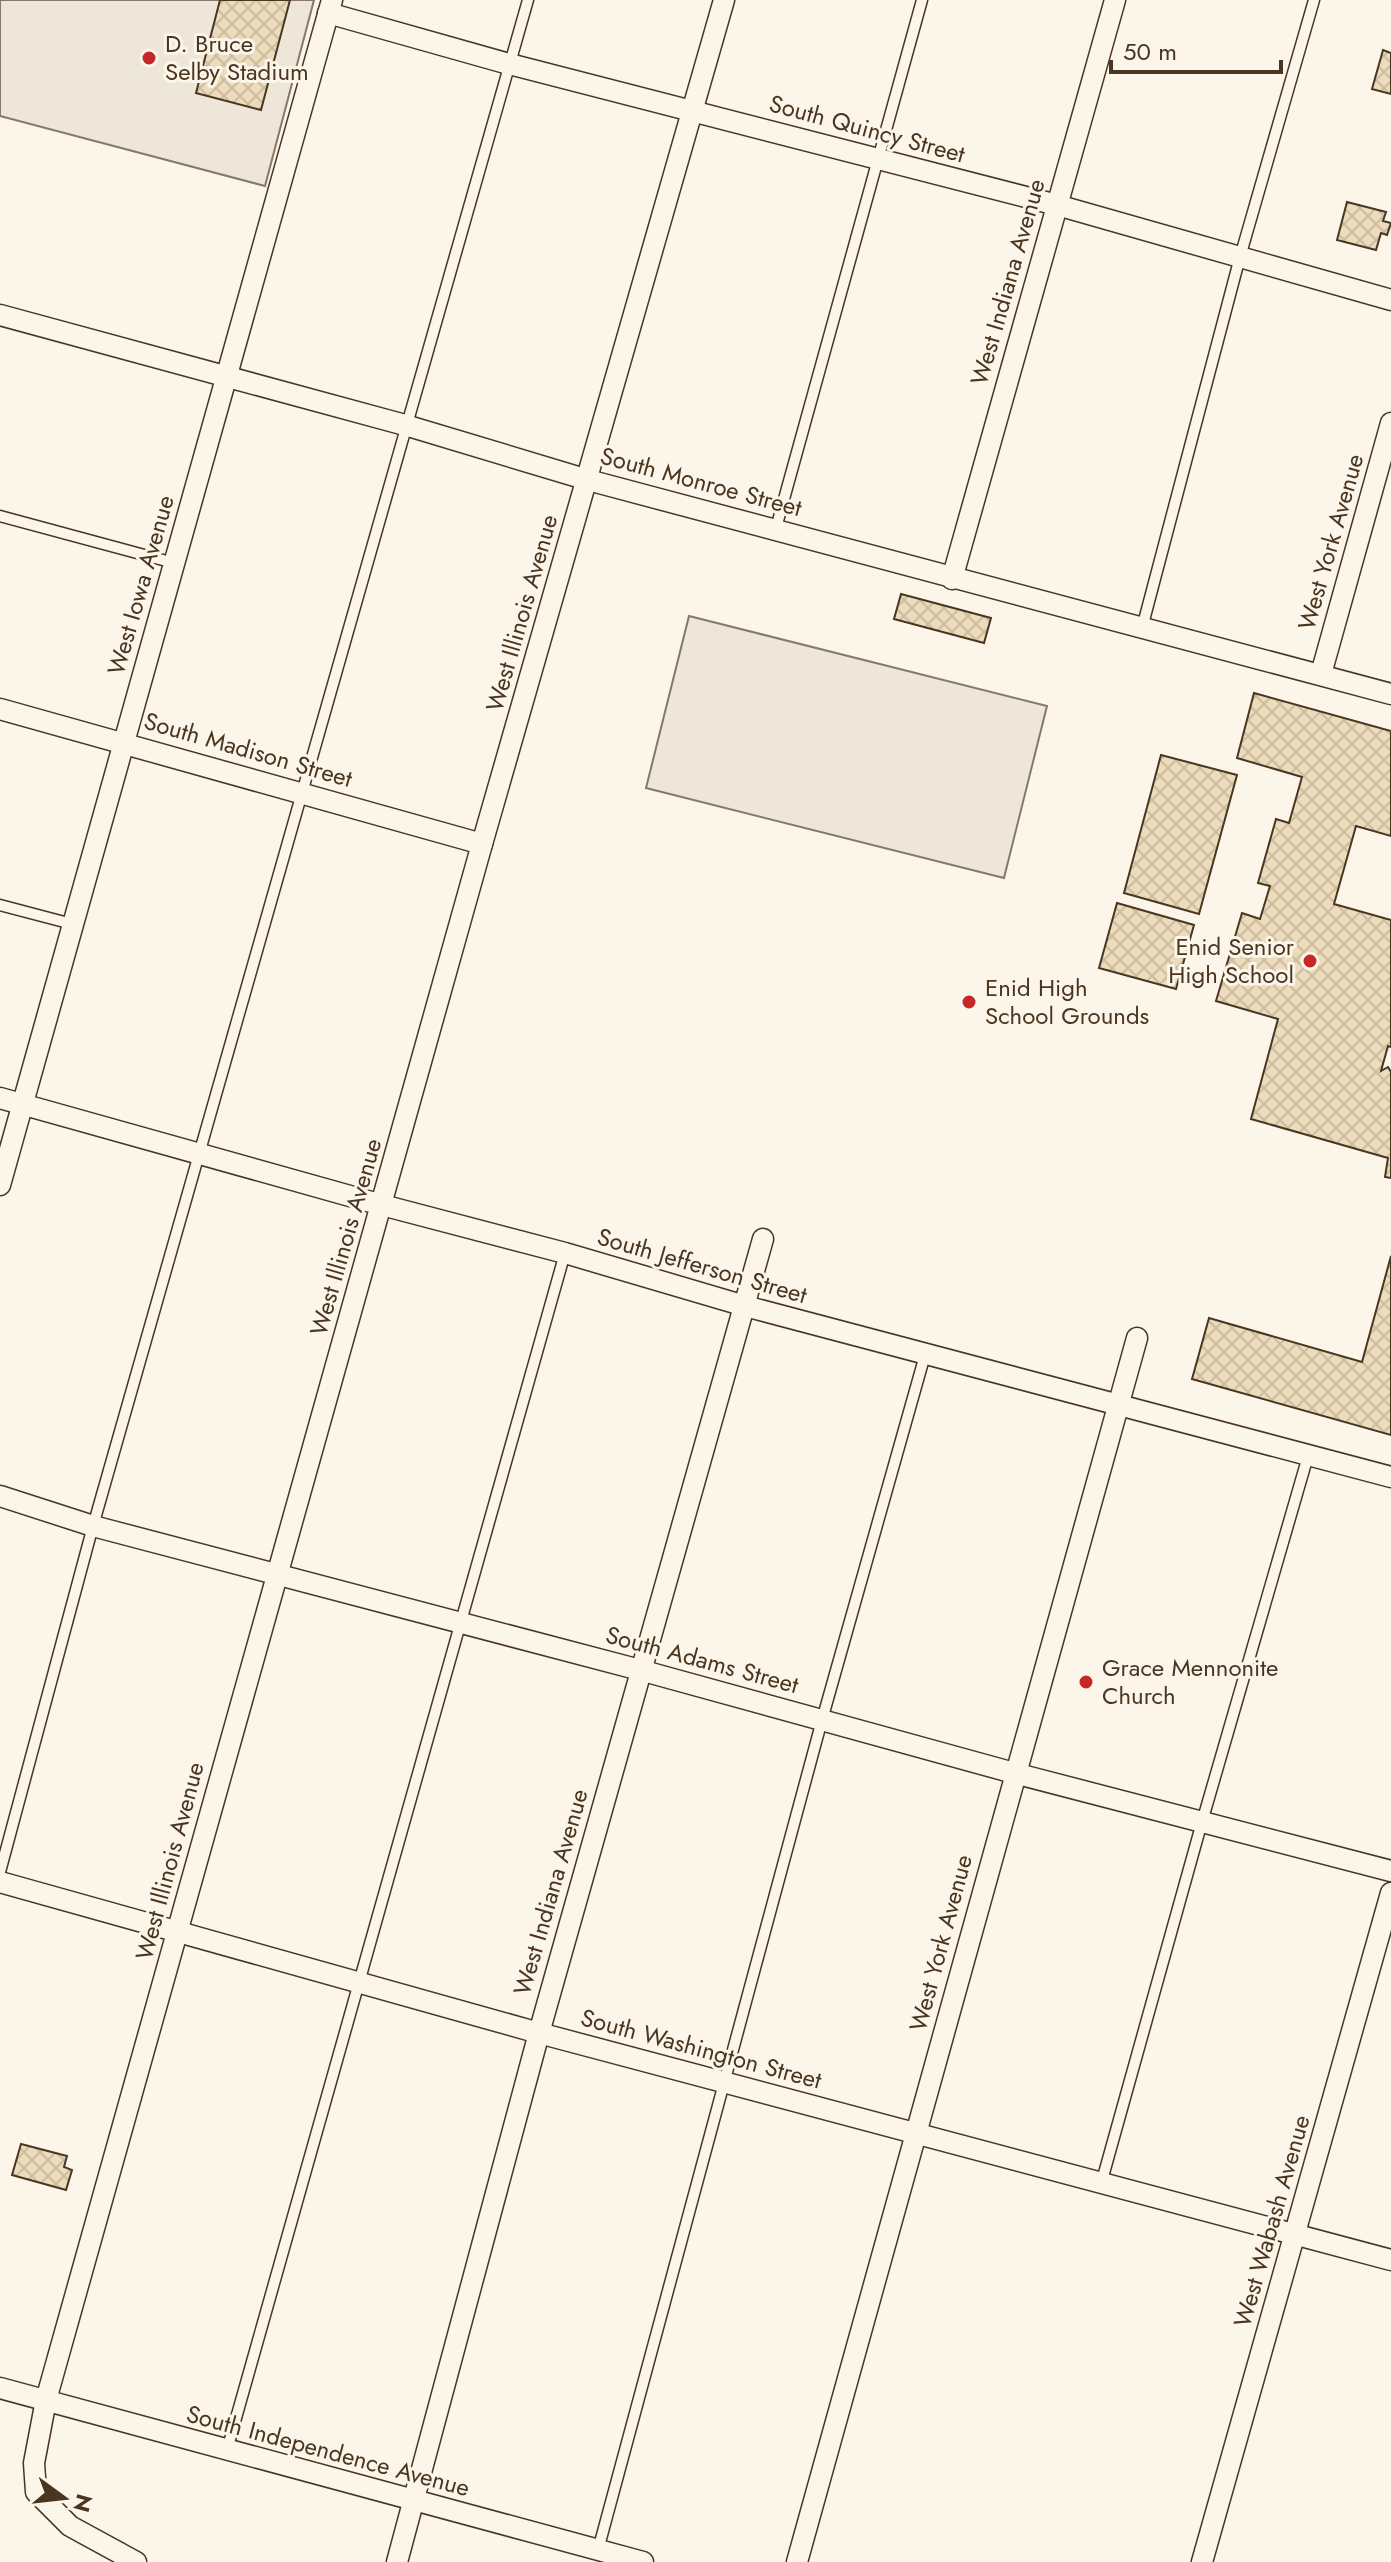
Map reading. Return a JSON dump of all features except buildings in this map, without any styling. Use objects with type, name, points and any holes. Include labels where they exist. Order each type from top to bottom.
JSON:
[{"type":"street","name":"West Illinois Avenue","points":[[136,2562],[70,2526],[36,2492],[34,2463],[46,2400],[275,1575],[724,0]]},
{"type":"street","name":"West Indiana Avenue","points":[[952,579],[1115,0]]},
{"type":"street","name":"South Quincy Street","points":[[330,6],[509,64],[1057,205],[1391,300]]},
{"type":"street","name":"West Iowa Avenue","points":[[0,1185],[330,6]]},
{"type":"street","name":"South Monroe Street","points":[[0,315],[405,425],[588,480],[1391,694]]},
{"type":"street","name":"West York Avenue","points":[[1321,674],[1391,423]]},
{"type":"street","name":"South Madison Street","points":[[0,709],[482,844]]},
{"type":"street","name":"South Jefferson Street","points":[[0,1098],[565,1253],[745,1306],[1391,1477]]},
{"type":"street","name":"West Indiana Avenue","points":[[397,2562],[539,2033],[763,1239]]},
{"type":"street","name":"West York Avenue","points":[[797,2562],[1137,1338]]},
{"type":"street","name":"South Adams Street","points":[[0,1496],[93,1526],[1391,1871]]},
{"type":"street","name":"South Washington Street","points":[[0,1882],[539,2033],[1391,2260]]},
{"type":"street","name":"West Wabash Avenue","points":[[1202,2562],[1391,1893]]},
{"type":"street","name":"South Independence Avenue","points":[[0,2388],[643,2562]]},
{"type":"lane","points":[[0,1872],[93,1526],[528,0]]},
{"type":"lane","points":[[776,528],[922,0]]},
{"type":"lane","points":[[1142,628],[1240,257],[1314,0]]},
{"type":"lane","points":[[0,516],[174,563]]},
{"type":"lane","points":[[0,905],[72,924]]},
{"type":"lane","points":[[227,2450],[565,1253]]},
{"type":"lane","points":[[598,2550],[822,1720],[925,1355]]},
{"type":"lane","points":[[1101,2184],[1308,1456]]},
{"type":"shaded area","name":"D. Bruce Selby Stadium","points":[[0,0],[314,0],[265,186],[0,116]]},
{"type":"shaded area","points":[[689,616],[1047,706],[1004,878],[646,788]]},
{"type":"place","name":"D. Bruce Selby Stadium","points":[[149,58]]},
{"type":"place","name":"Enid Senior High School","points":[[1310,961]]},
{"type":"place","name":"Enid High School Grounds","points":[[969,1002]]},
{"type":"place","name":"Grace Mennonite Church","points":[[1086,1682]]}]
